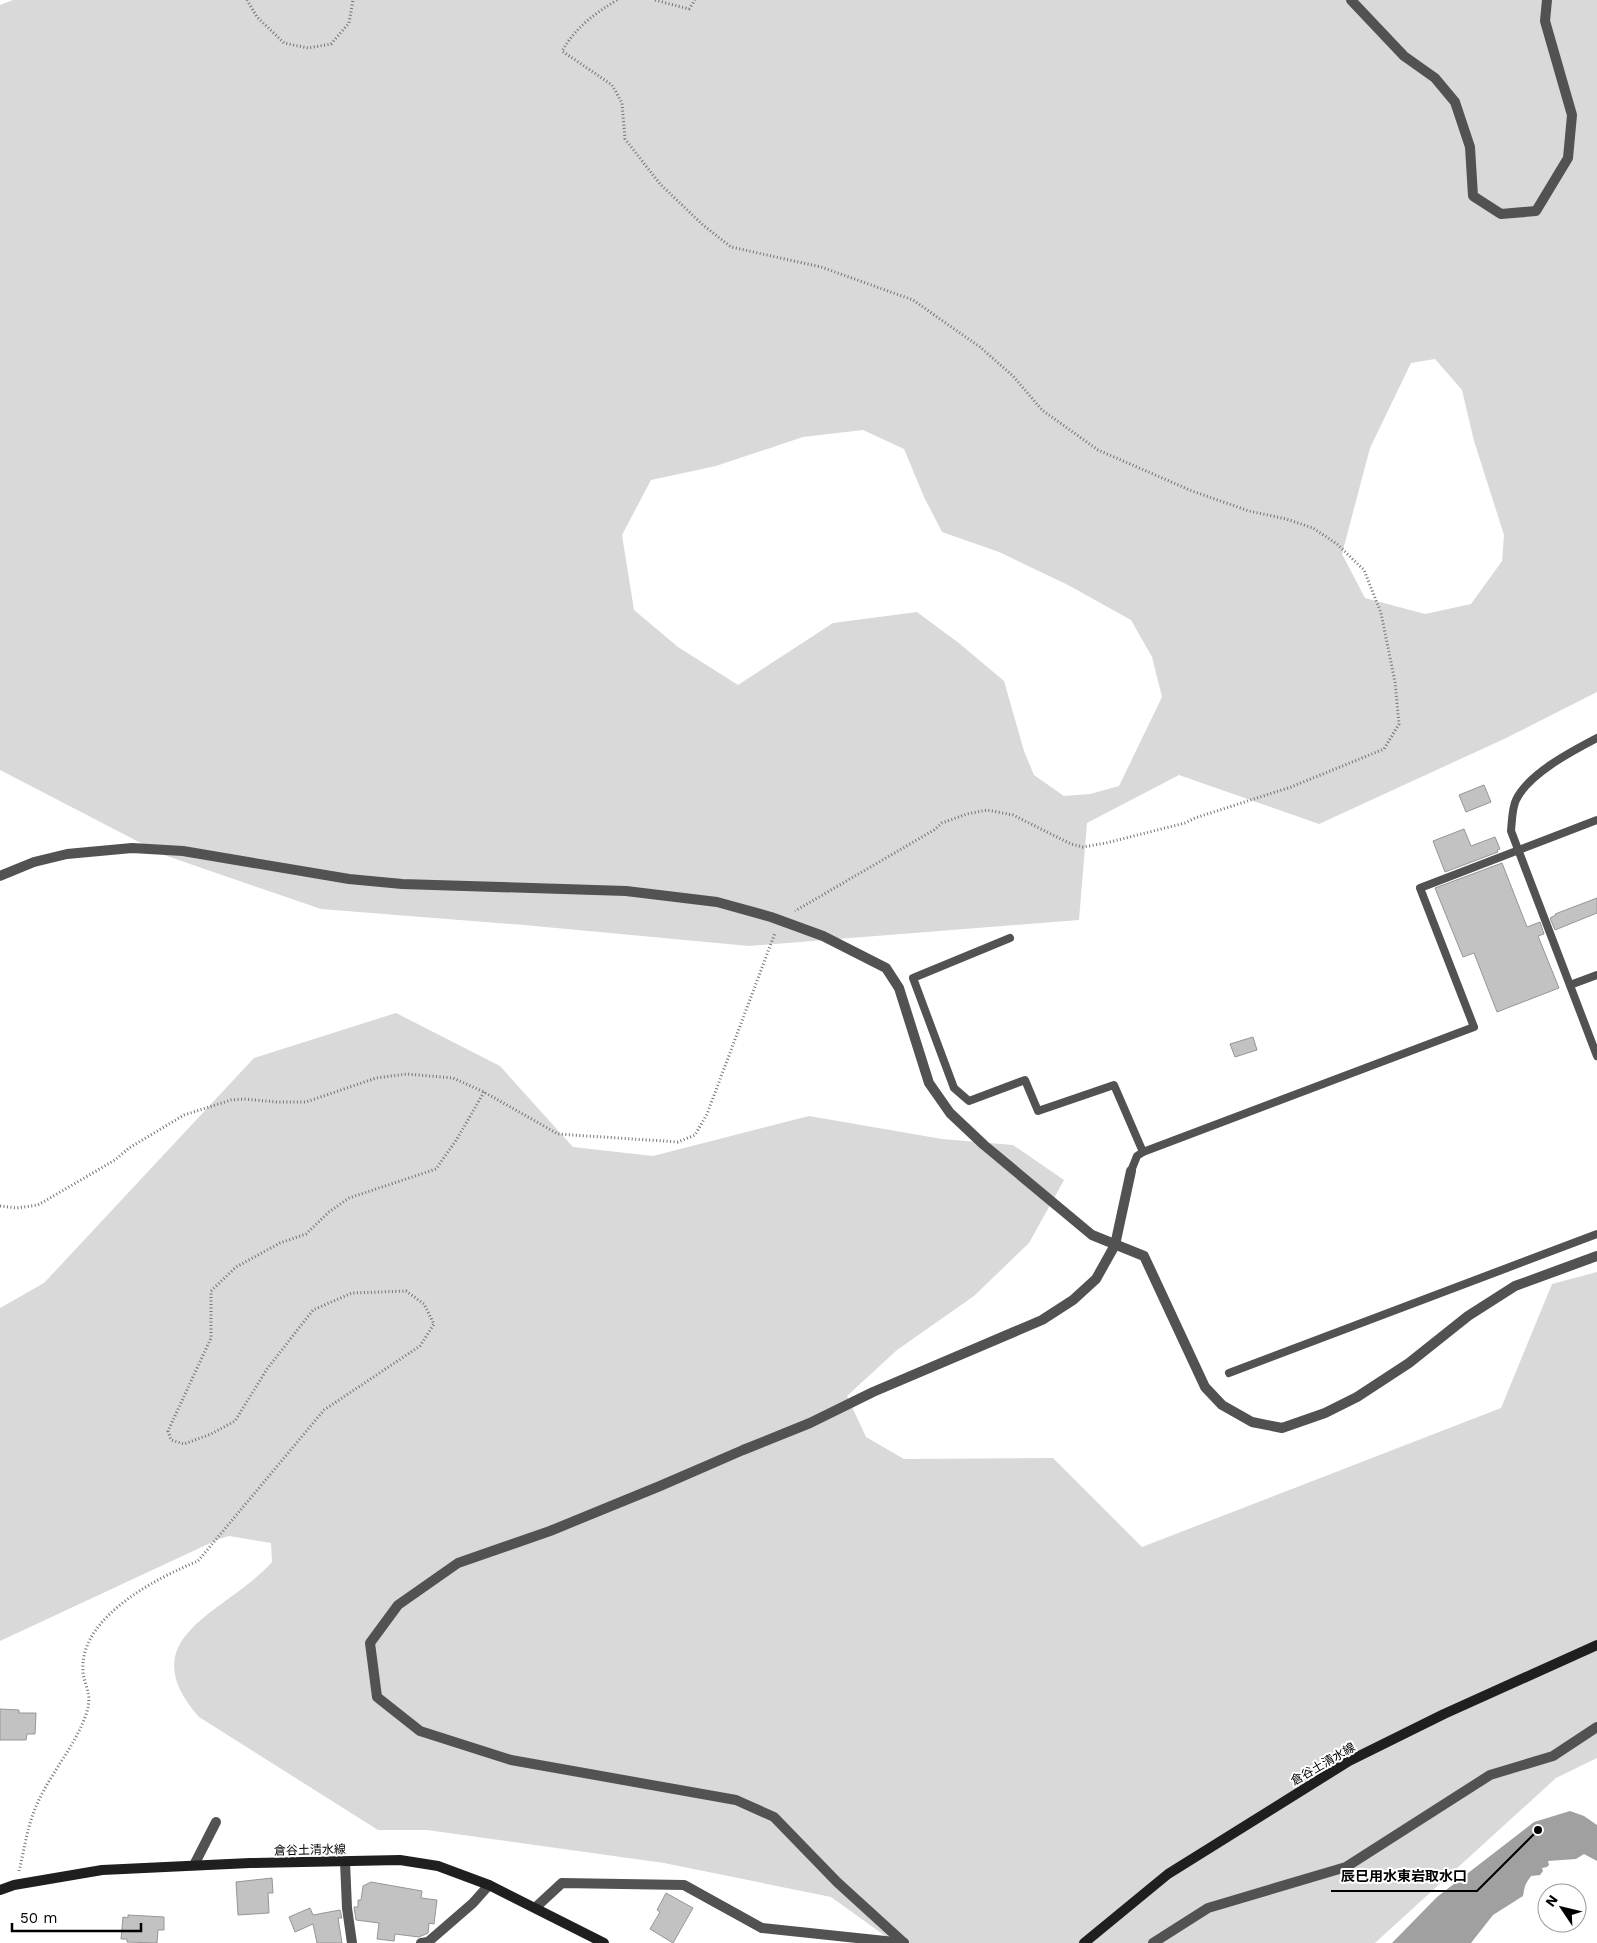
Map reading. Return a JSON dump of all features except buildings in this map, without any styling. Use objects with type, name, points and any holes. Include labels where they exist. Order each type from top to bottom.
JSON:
[{"type":"main road","name":"倉谷土清水線","points":[[1084,1943],[1168,1874],[1349,1762],[1444,1714],[1597,1645]]},
{"type":"main road","name":"倉谷土清水線","points":[[0,1890],[14,1885],[102,1870],[400,1860],[438,1866],[489,1885],[536,1907],[604,1943]]},
{"type":"street","points":[[1351,0],[1404,56],[1435,78],[1454,102],[1470,148],[1473,196],[1501,214],[1536,211],[1568,158],[1572,115],[1545,21],[1547,0]]},
{"type":"street","points":[[0,876],[34,862],[67,854],[132,848],[183,851],[349,879],[402,884],[626,891],[717,902],[779,920],[823,936],[886,968],[899,988],[929,1083],[950,1113],[984,1145],[1092,1235],[1144,1256],[1205,1387],[1222,1405],[1252,1422],[1282,1428],[1325,1413],[1357,1397],[1409,1362],[1468,1316],[1515,1286],[1597,1256]]},
{"type":"street","points":[[904,1943],[837,1882],[774,1817],[736,1800],[511,1760],[420,1731],[377,1697],[370,1643],[398,1605],[458,1563],[550,1532],[810,1423],[873,1392],[1042,1320],[1073,1300],[1096,1279],[1115,1245],[1131,1171]]},
{"type":"street","points":[[1153,1943],[1208,1908],[1346,1867],[1490,1775],[1553,1756],[1597,1727]]},
{"type":"street","points":[[194,1866],[216,1822]]},
{"type":"street","points":[[346,1862],[347,1908],[352,1943]]},
{"type":"street","points":[[536,1907],[562,1883],[684,1885],[762,1928],[904,1943]]},
{"type":"street","points":[[421,1943],[428,1942],[441,1931],[473,1903],[489,1885]]},
{"type":"lane","points":[[1597,738],[1529,782],[1516,800],[1511,831],[1517,851],[1597,1056]]},
{"type":"lane","points":[[1131,1171],[1133,1163],[1143,1152],[1474,1027],[1420,888],[1597,820]]},
{"type":"lane","points":[[1010,938],[913,978],[954,1088],[969,1101],[1026,1080],[1038,1112],[1114,1085],[1143,1152]]},
{"type":"lane","points":[[1570,985],[1597,975]]},
{"type":"lane","points":[[1229,1373],[1597,1234]]},
{"type":"path","points":[[248,0],[257,17],[284,43],[308,48],[331,44],[349,23],[354,0]]},
{"type":"path","points":[[0,1206],[17,1208],[38,1205],[115,1160],[129,1148],[184,1115],[231,1100],[306,1102],[376,1078],[407,1074],[454,1078],[484,1092],[558,1134],[678,1142],[695,1135],[707,1114],[779,920],[934,830],[942,823],[967,814],[986,810],[1013,815],[1071,844],[1083,847],[1106,843],[1185,822],[1291,787],[1384,749],[1399,724],[1395,682],[1381,613],[1364,570],[1338,544],[1313,528],[1286,519],[1249,511],[1192,491],[1098,450],[1042,410],[1013,376],[980,347],[913,300],[821,267],[731,247],[703,226],[660,184],[624,139],[622,103],[612,85],[562,51],[568,40],[590,17],[617,0]]},
{"type":"path","points":[[655,0],[689,9],[695,0]]},
{"type":"path","points":[[14,1885],[35,1808],[80,1730],[89,1706],[89,1696],[83,1671],[84,1656],[91,1638],[109,1613],[146,1587],[176,1570],[198,1562],[324,1410],[420,1346],[434,1324],[424,1304],[406,1291],[352,1293],[313,1310],[267,1369],[235,1421],[211,1434],[184,1444],[171,1440],[168,1431],[211,1338],[211,1291],[236,1267],[280,1243],[306,1234],[329,1212],[349,1198],[436,1169],[457,1139],[484,1092]]},
{"type":"shaded area","points":[[13,0],[1597,0],[1597,692],[1504,739],[1319,824],[1179,775],[1087,823],[1079,920],[749,946],[524,925],[321,909],[164,855],[0,770],[0,5]],"holes":[[[1435,359],[1462,390],[1474,441],[1504,535],[1502,561],[1471,604],[1425,614],[1365,598],[1342,554],[1370,448],[1411,363]],[[863,430],[904,449],[924,497],[942,532],[999,552],[1068,585],[1131,620],[1152,657],[1162,697],[1119,786],[1090,794],[1064,796],[1034,775],[1024,751],[1004,681],[960,644],[917,612],[833,623],[738,685],[678,647],[634,610],[622,535],[651,480],[716,466],[803,437]]]},
{"type":"shaded area","points":[[396,1013],[500,1066],[573,1147],[653,1156],[809,1116],[942,1139],[1013,1145],[1064,1180],[1029,1243],[974,1296],[897,1350],[847,1396],[866,1437],[904,1459],[1053,1458],[1142,1547],[1501,1408],[1552,1284],[1597,1272],[1597,1758],[1556,1778],[1375,1943],[895,1943],[831,1897],[664,1863],[427,1830],[378,1830],[199,1717],[180,1689],[174,1666],[179,1646],[192,1628],[253,1580],[272,1562],[271,1543],[229,1536],[219,1539],[0,1641],[0,1308],[44,1283],[254,1058]]},
{"type":"shaded area","points":[[1570,1811],[1584,1816],[1597,1825],[1597,1861],[1584,1854],[1576,1859],[1548,1861],[1549,1865],[1542,1868],[1543,1871],[1540,1875],[1531,1876],[1525,1886],[1523,1896],[1493,1915],[1471,1943],[1392,1943],[1437,1897],[1534,1822]]},
{"type":"place","name":"辰巳用水東岩取水口","points":[[1538,1830]]}]
